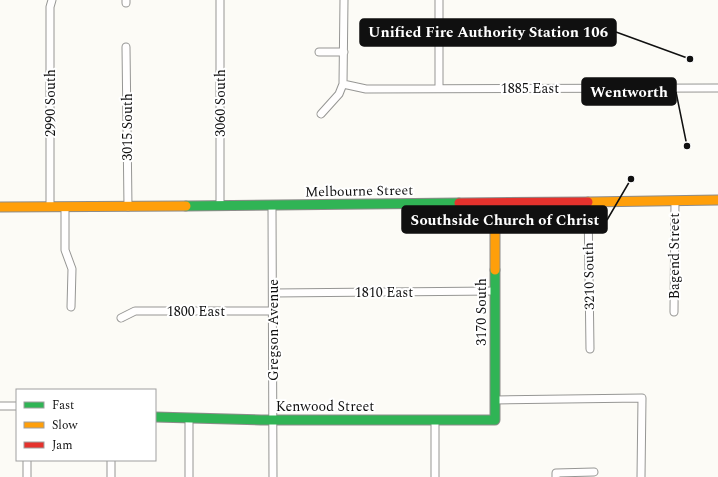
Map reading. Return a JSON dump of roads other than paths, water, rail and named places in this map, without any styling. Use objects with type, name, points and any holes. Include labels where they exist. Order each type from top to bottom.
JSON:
[{"type":"street","name":"2990 South","points":[[50,207],[50,7],[52,0]]},
{"type":"street","name":"3060 South","points":[[220,0],[220,206]]},
{"type":"street","points":[[321,114],[339,94],[343,84],[344,0]]},
{"type":"street","points":[[439,0],[439,88]]},
{"type":"street","name":"3015 South","points":[[126,47],[128,207]]},
{"type":"street","points":[[319,52],[344,52]]},
{"type":"street","name":"1885 East","points":[[343,84],[366,89],[718,88]]},
{"type":"street","name":"Melbourne Street","points":[[0,207],[495,204],[718,200]]},
{"type":"street","name":"Bagend Street","points":[[674,312],[675,201]]},
{"type":"street","name":"3210 South","points":[[588,202],[590,349]]},
{"type":"street","name":"3170 South","points":[[495,204],[495,420]]},
{"type":"street","name":"Gregson Avenue","points":[[272,206],[273,477]]},
{"type":"street","points":[[65,207],[65,250],[72,269],[71,307]]},
{"type":"street","name":"1810 East","points":[[272,292],[495,291]]},
{"type":"street","name":"1800 East","points":[[120,318],[135,311],[272,311]]},
{"type":"street","points":[[495,400],[642,398],[641,477]]},
{"type":"street","points":[[0,406],[16,406]]},
{"type":"street","name":"Kenwood Street","points":[[156,417],[273,420],[495,420]]},
{"type":"street","points":[[189,418],[189,477]]},
{"type":"street","points":[[434,421],[435,477]]},
{"type":"street","points":[[27,461],[27,477]]},
{"type":"street","points":[[111,461],[111,477]]},
{"type":"street","points":[[556,477],[556,473],[571,475],[594,472]]},
{"type":"place","name":"Unified Fire Authority Station 106","points":[[690,59]]},
{"type":"place","name":"Wentworth","points":[[687,146]]},
{"type":"place","name":"Southside Church of Christ","points":[[631,179]]}]
